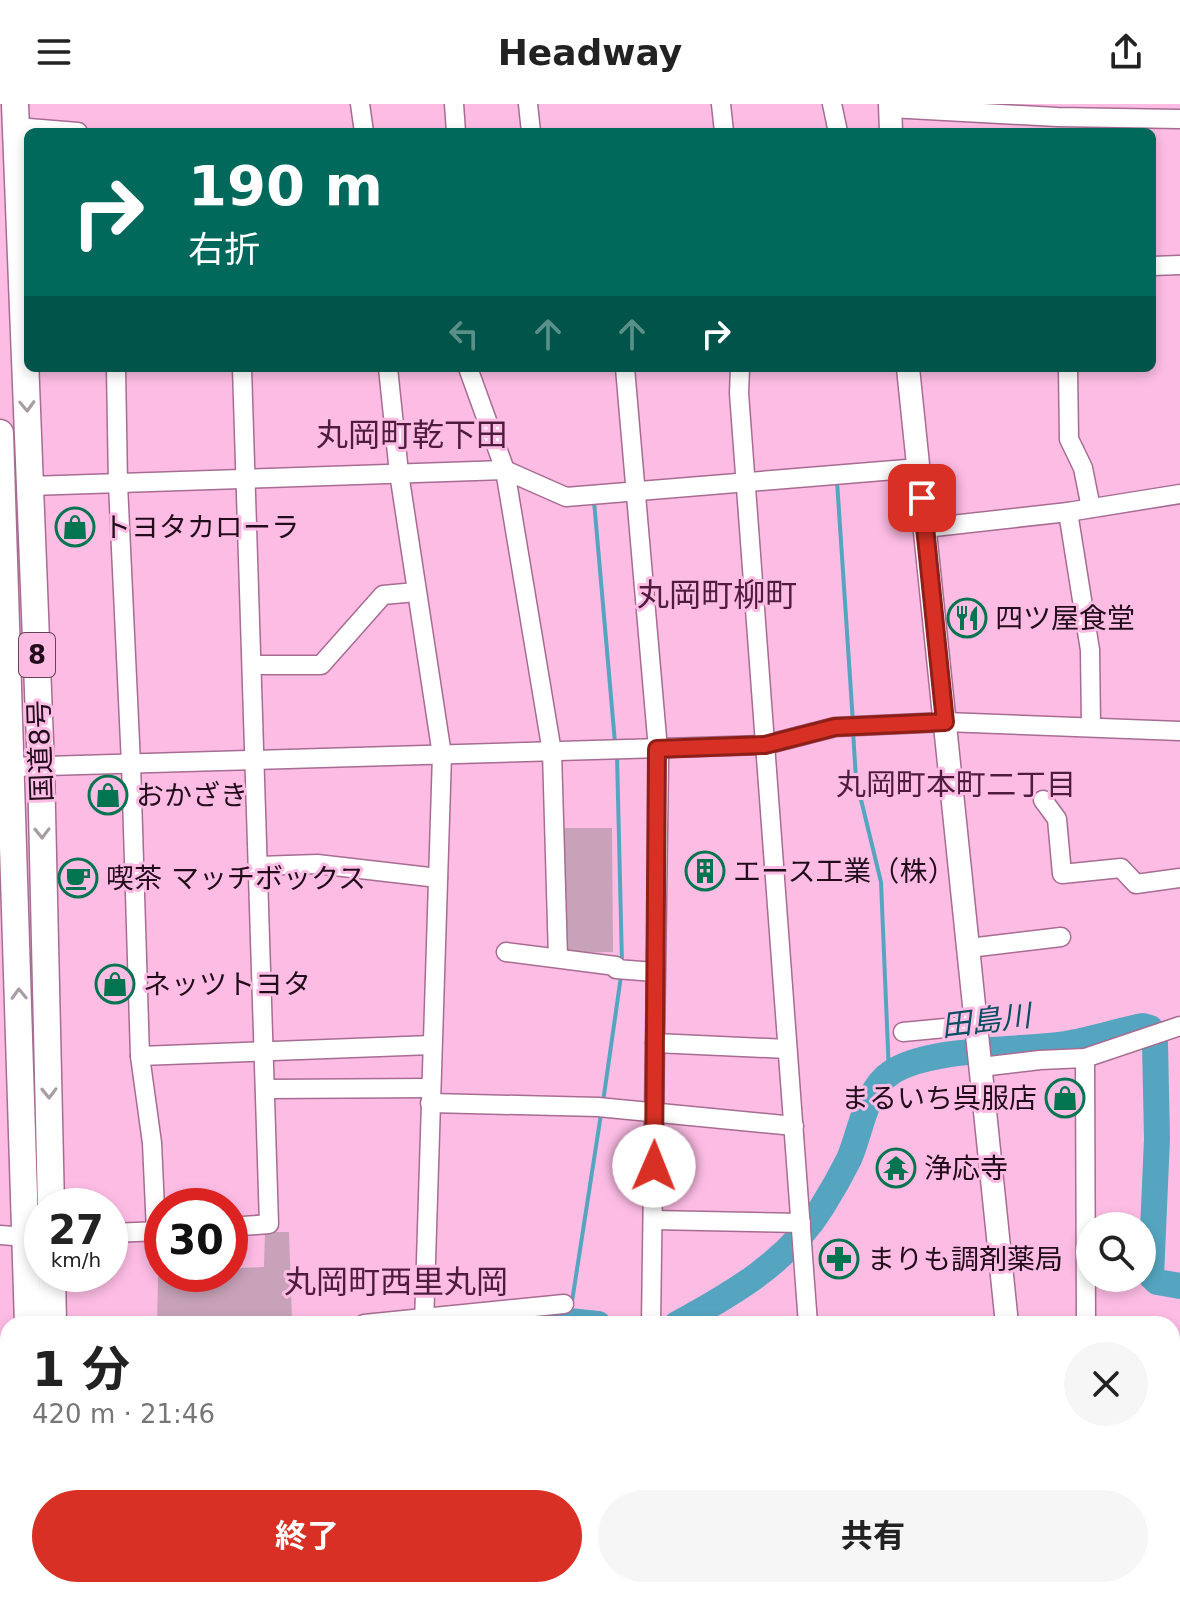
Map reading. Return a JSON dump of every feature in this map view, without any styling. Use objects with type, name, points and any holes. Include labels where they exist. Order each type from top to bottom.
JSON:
[{"type":"highway","name":"国道8号","points":[[10,117],[41,767],[51,1188]]},
{"type":"highway","name":"国道8号","points":[[0,433],[25,1188]]},
{"type":"highway","name":"国道8号","points":[[27,1292],[28,1316]]},
{"type":"highway","points":[[52,1292],[53,1316]]},
{"type":"main road","points":[[890,106],[891,128]]},
{"type":"main road","points":[[908,372],[1006,1316]]},
{"type":"street","points":[[360,104],[363,128]]},
{"type":"street","points":[[454,104],[456,128]]},
{"type":"street","points":[[528,104],[531,128]]},
{"type":"street","points":[[721,104],[724,128]]},
{"type":"street","points":[[832,104],[837,128]]},
{"type":"street","points":[[890,106],[1057,125],[1180,119]]},
{"type":"street","points":[[10,117],[60,128]]},
{"type":"street","points":[[1156,266],[1180,265]]},
{"type":"street","points":[[116,372],[140,1056],[156,1188]]},
{"type":"street","points":[[242,372],[269,1224],[248,1226]]},
{"type":"street","points":[[388,372],[399,473],[442,755],[424,1316]]},
{"type":"street","points":[[469,372],[505,470],[552,752],[558,958]]},
{"type":"street","points":[[625,372],[657,749],[651,1316]]},
{"type":"street","points":[[740,372],[807,1316]]},
{"type":"street","points":[[1068,372],[1069,439],[1083,468],[1091,508]]},
{"type":"street","points":[[30,486],[505,470],[566,497],[919,468]]},
{"type":"street","points":[[925,528],[1068,512],[1180,494]]},
{"type":"street","points":[[1068,512],[1090,650],[1091,726]]},
{"type":"street","points":[[252,665],[321,665],[383,595],[416,592]]},
{"type":"street","points":[[12,767],[765,745],[835,727],[945,722],[1180,731]]},
{"type":"street","points":[[1043,800],[1057,819],[1062,874],[1121,868],[1136,884],[1180,878]]},
{"type":"street","points":[[259,866],[329,865],[438,878]]},
{"type":"street","points":[[969,948],[1061,937]]},
{"type":"street","points":[[506,952],[655,972]]},
{"type":"street","points":[[903,1032],[977,1025]]},
{"type":"street","points":[[981,1067],[1085,1058],[1180,1026]]},
{"type":"street","points":[[655,1043],[787,1049]]},
{"type":"street","points":[[140,1056],[432,1045]]},
{"type":"street","points":[[1085,1058],[1086,1316]]},
{"type":"street","points":[[265,1089],[431,1095],[655,1111],[794,1126]]},
{"type":"street","points":[[653,1220],[801,1223]]},
{"type":"street","points":[[0,1235],[24,1237]]},
{"type":"street","points":[[465,1316],[564,1304]]},
{"type":"shaded area","points":[[562,828],[612,828],[613,952],[566,953]]},
{"type":"shaded area","points":[[265,1232],[289,1232],[292,1316],[157,1316],[158,1292],[248,1292],[248,1268],[264,1267]]},
{"type":"waterway","points":[[837,481],[853,723]]},
{"type":"waterway","points":[[594,501],[615,743]]},
{"type":"waterway","points":[[853,731],[856,779],[881,882],[889,1074]]},
{"type":"waterway","points":[[617,756],[622,963]]},
{"type":"waterway","points":[[603,1102],[621,976]]},
{"type":"waterway","name":"田島川","points":[[691,1316],[757,1275],[808,1227],[849,1159],[870,1100],[892,1072],[929,1058],[1065,1044],[1143,1026],[1150,1028],[1155,1043],[1157,1139],[1151,1276],[1157,1282],[1180,1286]]},
{"type":"waterway","points":[[570,1316],[601,1114]]},
{"type":"place","name":"トヨタカローラ","points":[[75,527]]},
{"type":"place","name":"四ツ屋食堂","points":[[967,618]]},
{"type":"place","name":"おかざき","points":[[108,795]]},
{"type":"place","name":"エース工業（株）","points":[[705,871]]},
{"type":"place","name":"喫茶 マッチボックス","points":[[78,878]]},
{"type":"place","name":"ネッツトヨタ","points":[[115,984]]},
{"type":"place","name":"まるいち呉服店","points":[[1065,1098]]},
{"type":"place","name":"浄応寺","points":[[896,1168]]},
{"type":"place","name":"まりも調剤薬局","points":[[839,1259]]},
{"type":"district","name":"丸岡町乾下田","points":[[412,435]]},
{"type":"district","name":"丸岡町柳町","points":[[717,595]]},
{"type":"district","name":"丸岡町本町二丁目","points":[[956,785]]},
{"type":"district","name":"丸岡町西里丸岡","points":[[396,1282]]},
{"type":"route","points":[[654,1166],[657,749],[765,745],[835,727],[945,722],[922,498]]}]
